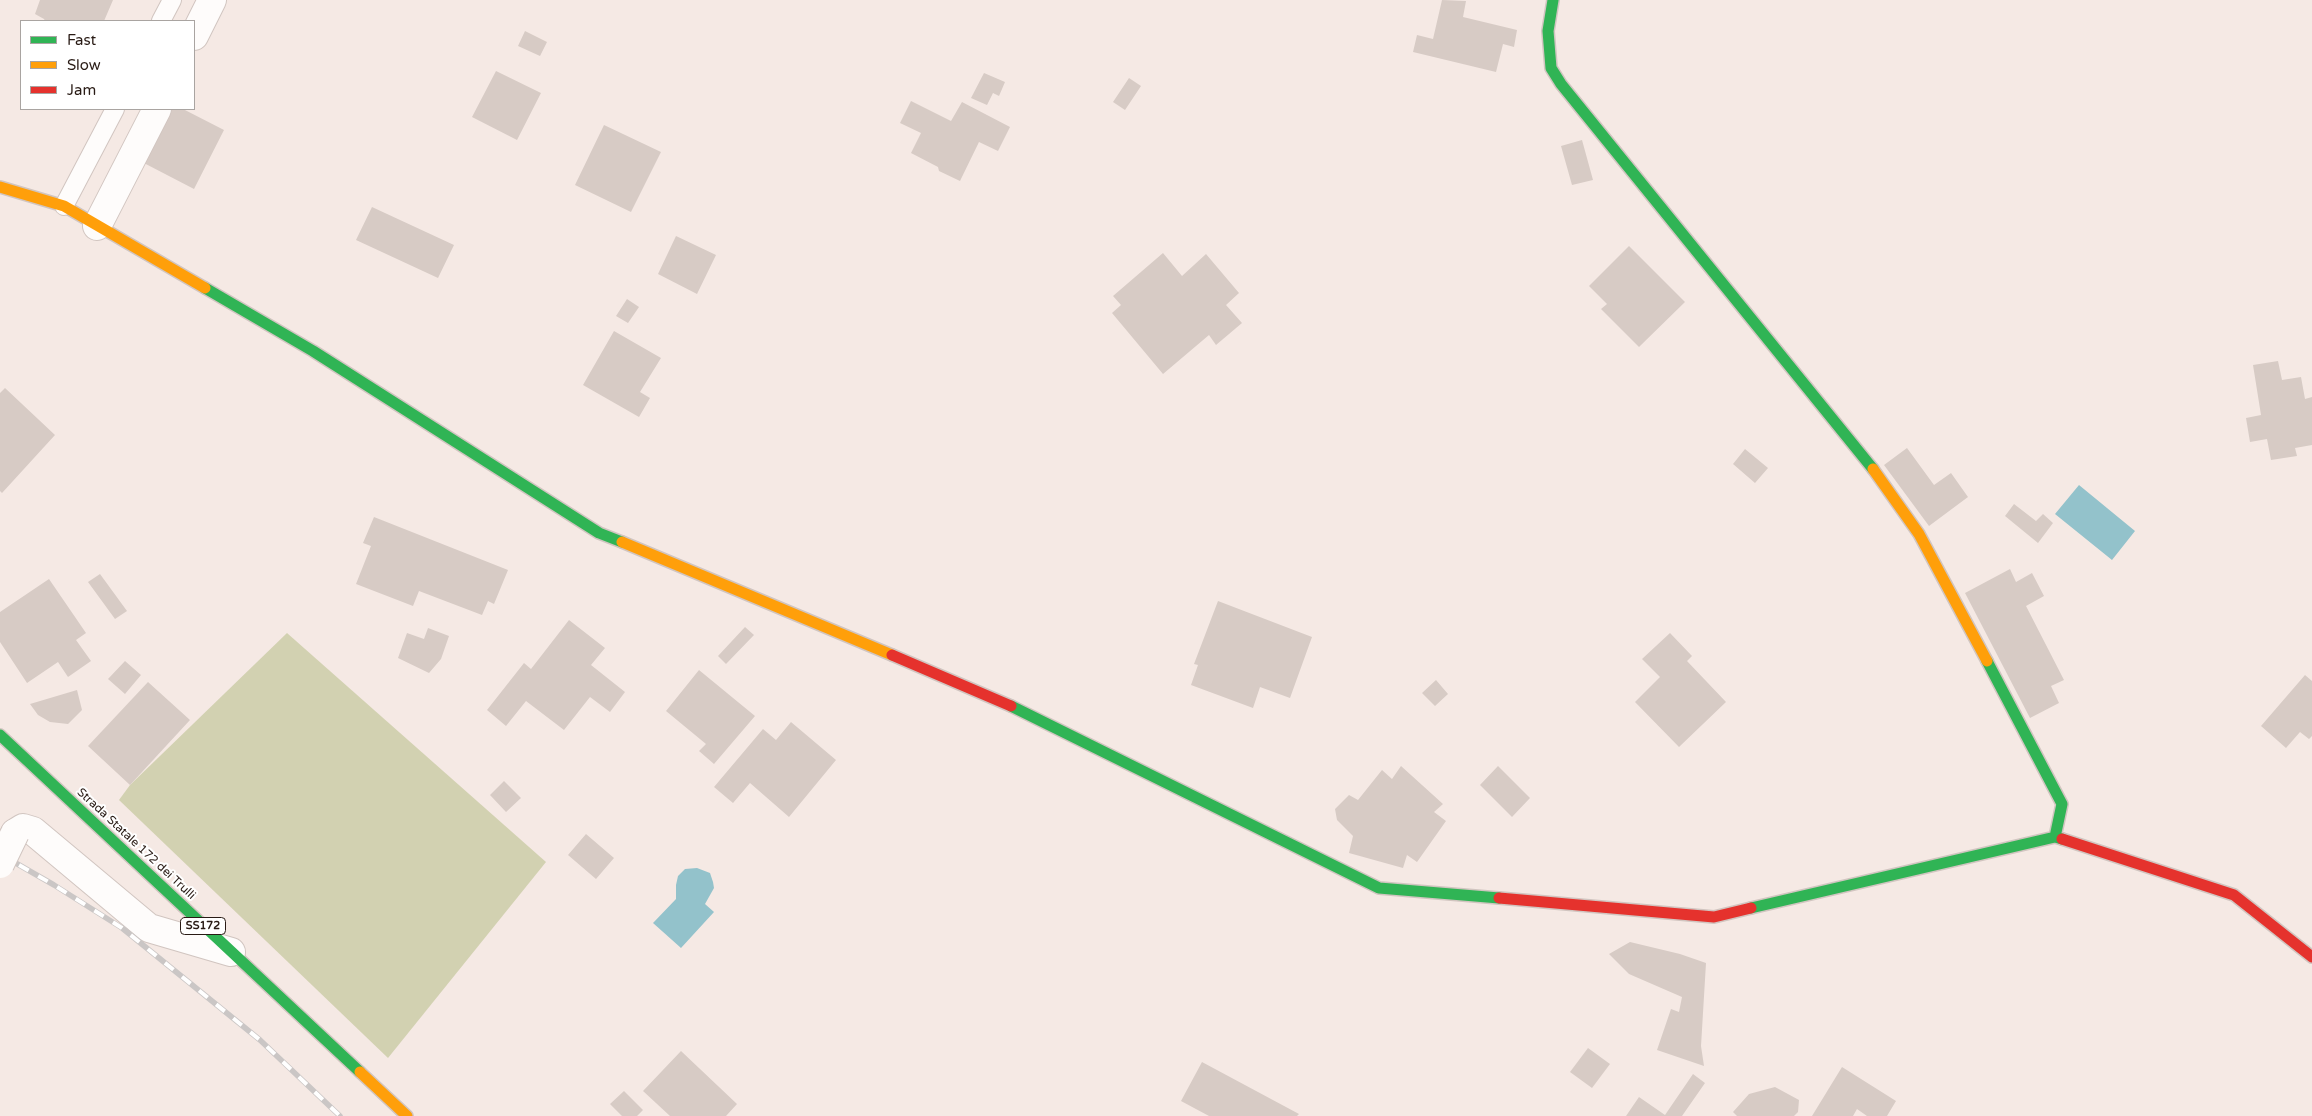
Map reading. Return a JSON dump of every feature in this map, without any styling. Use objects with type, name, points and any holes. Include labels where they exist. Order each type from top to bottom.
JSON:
[{"type":"street","points":[[195,34],[212,0]]},
{"type":"street","points":[[1553,0],[1548,31],[1551,68],[1561,84],[1863,455],[1919,534],[2062,804],[2055,837]]},
{"type":"street","points":[[97,226],[156,110]]},
{"type":"street","points":[[0,187],[64,206],[313,351],[599,533],[985,693],[1379,888],[1714,917],[2055,837],[2234,895],[2312,958]]},
{"type":"street","name":"Strada Statale 172 dei Trulli","points":[[0,735],[407,1116]]},
{"type":"street","points":[[0,864],[15,834],[23,828],[33,832],[149,928],[231,952]]},
{"type":"lane","points":[[162,20],[172,0]]},
{"type":"lane","points":[[64,206],[114,110]]},
{"type":"green space","points":[[287,633],[546,862],[388,1058],[119,800],[130,785]]},
{"type":"water","points":[[2079,485],[2135,531],[2112,560],[2055,514]]},
{"type":"water","points":[[697,868],[710,873],[714,888],[705,904],[714,912],[681,948],[653,923],[676,899],[678,876],[685,869]]},
{"type":"building","points":[[40,0],[113,0],[104,20],[44,20],[35,14]]},
{"type":"building","points":[[1442,0],[1466,1],[1463,17],[1517,30],[1514,47],[1503,44],[1496,72],[1413,52],[1417,35],[1433,39]]},
{"type":"building","points":[[525,31],[547,42],[540,56],[518,46]]},
{"type":"building","points":[[496,71],[541,93],[517,140],[472,117]]},
{"type":"building","points":[[984,73],[1005,82],[999,96],[993,93],[987,105],[971,98]]},
{"type":"building","points":[[1129,78],[1141,86],[1125,110],[1113,102]]},
{"type":"building","points":[[911,101],[951,121],[962,102],[1010,127],[998,151],[979,142],[960,181],[939,171],[938,167],[911,153],[921,133],[900,123]]},
{"type":"building","points":[[166,110],[185,110],[224,130],[194,189],[140,161]]},
{"type":"building","points":[[604,125],[661,152],[631,212],[575,185]]},
{"type":"building","points":[[1582,140],[1593,180],[1572,185],[1561,146]]},
{"type":"building","points":[[372,207],[454,245],[438,278],[356,240]]},
{"type":"building","points":[[676,236],[716,255],[697,294],[658,274]]},
{"type":"building","points":[[1629,246],[1685,302],[1639,347],[1601,309],[1607,304],[1589,286]]},
{"type":"building","points":[[1163,253],[1182,276],[1206,254],[1239,293],[1226,305],[1242,323],[1216,345],[1209,335],[1163,374],[1112,313],[1121,305],[1113,296]]},
{"type":"building","points":[[627,299],[639,307],[628,323],[616,316]]},
{"type":"building","points":[[614,331],[661,358],[640,392],[650,398],[639,417],[583,385]]},
{"type":"building","points":[[2278,361],[2282,380],[2301,377],[2305,399],[2312,397],[2312,445],[2295,448],[2297,456],[2271,460],[2267,439],[2250,442],[2246,418],[2261,415],[2253,365]]},
{"type":"building","points":[[5,388],[55,435],[2,493],[0,491],[0,393]]},
{"type":"building","points":[[1907,448],[1934,485],[1951,473],[1968,497],[1929,526],[1884,465]]},
{"type":"building","points":[[1745,449],[1768,468],[1755,483],[1733,464]]},
{"type":"building","points":[[2014,504],[2036,521],[2043,514],[2053,523],[2038,543],[2005,516]]},
{"type":"building","points":[[374,517],[508,570],[494,604],[488,601],[482,615],[419,591],[413,606],[356,584],[371,546],[363,543]]},
{"type":"building","points":[[2010,569],[2016,582],[2032,573],[2044,596],[2026,606],[2064,680],[2051,686],[2059,703],[2030,718],[1965,593]]},
{"type":"building","points":[[100,574],[127,611],[115,619],[88,582]]},
{"type":"building","points":[[49,579],[86,633],[76,640],[91,661],[68,677],[58,662],[27,683],[0,642],[0,612]]},
{"type":"building","points":[[1218,601],[1312,637],[1290,698],[1260,687],[1253,708],[1191,685],[1198,665],[1194,664]]},
{"type":"building","points":[[569,620],[605,648],[591,665],[625,692],[610,712],[590,697],[564,730],[526,701],[506,726],[487,710],[524,663],[531,669]]},
{"type":"building","points":[[745,627],[754,635],[726,664],[718,656]]},
{"type":"building","points":[[428,628],[449,636],[441,659],[429,673],[398,658],[407,633],[424,639]]},
{"type":"building","points":[[1670,633],[1692,656],[1687,661],[1726,702],[1679,747],[1635,702],[1660,677],[1642,659]]},
{"type":"building","points":[[125,661],[141,675],[125,694],[108,679]]},
{"type":"building","points":[[699,670],[755,716],[714,764],[699,751],[706,744],[666,711]]},
{"type":"building","points":[[2305,675],[2312,681],[2312,736],[2309,739],[2300,732],[2286,748],[2261,726]]},
{"type":"building","points":[[1436,680],[1448,694],[1435,706],[1422,693]]},
{"type":"building","points":[[148,682],[190,720],[130,785],[88,746]]},
{"type":"building","points":[[77,690],[82,710],[68,724],[50,722],[38,715],[30,704]]},
{"type":"building","points":[[791,722],[836,760],[789,817],[750,783],[733,803],[714,787],[763,729],[776,740]]},
{"type":"building","points":[[1401,766],[1443,804],[1434,812],[1446,821],[1417,862],[1407,855],[1403,868],[1349,853],[1353,836],[1337,820],[1335,809],[1349,795],[1358,800],[1382,770],[1392,779]]},
{"type":"building","points":[[1498,766],[1530,798],[1512,817],[1480,785]]},
{"type":"building","points":[[504,781],[521,798],[506,812],[490,795]]},
{"type":"building","points":[[586,834],[614,858],[596,879],[568,855]]},
{"type":"building","points":[[1630,942],[1680,954],[1706,963],[1701,1046],[1704,1066],[1657,1050],[1671,1009],[1679,1012],[1682,997],[1629,974],[1609,954]]},
{"type":"building","points":[[1588,1048],[1610,1064],[1592,1088],[1570,1072]]},
{"type":"building","points":[[681,1051],[737,1104],[726,1116],[670,1116],[643,1091]]},
{"type":"building","points":[[1202,1062],[1299,1114],[1297,1116],[1209,1116],[1181,1101]]},
{"type":"building","points":[[1842,1067],[1896,1101],[1887,1116],[1867,1116],[1857,1109],[1853,1116],[1812,1116]]},
{"type":"building","points":[[1693,1074],[1705,1083],[1682,1116],[1626,1116],[1639,1097],[1665,1115]]},
{"type":"building","points":[[1775,1087],[1799,1100],[1798,1112],[1794,1116],[1737,1116],[1733,1112],[1749,1094]]},
{"type":"building","points":[[624,1091],[643,1110],[637,1116],[622,1116],[610,1104]]},
{"type":"railway","points":[[0,854],[122,928],[260,1040],[340,1116]]},
{"type":"traffic: fast","points":[[1553,0],[1548,31],[1551,68],[1561,84],[1873,469]]},
{"type":"traffic: fast","points":[[205,288],[313,351],[599,533],[622,542]]},
{"type":"traffic: fast","points":[[1987,661],[2062,804],[2055,837]]},
{"type":"traffic: fast","points":[[1011,706],[1379,888],[1499,898]]},
{"type":"traffic: fast","points":[[0,735],[360,1072]]},
{"type":"traffic: fast","points":[[1751,908],[2055,837],[2062,839]]},
{"type":"traffic: slow","points":[[0,187],[64,206],[205,288]]},
{"type":"traffic: slow","points":[[1873,469],[1919,534],[1987,661]]},
{"type":"traffic: slow","points":[[622,542],[892,655]]},
{"type":"traffic: slow","points":[[360,1072],[407,1116]]},
{"type":"traffic: jam","points":[[892,655],[1011,706]]},
{"type":"traffic: jam","points":[[2062,839],[2234,895],[2312,957]]},
{"type":"traffic: jam","points":[[1499,898],[1714,917],[1751,908]]}]
